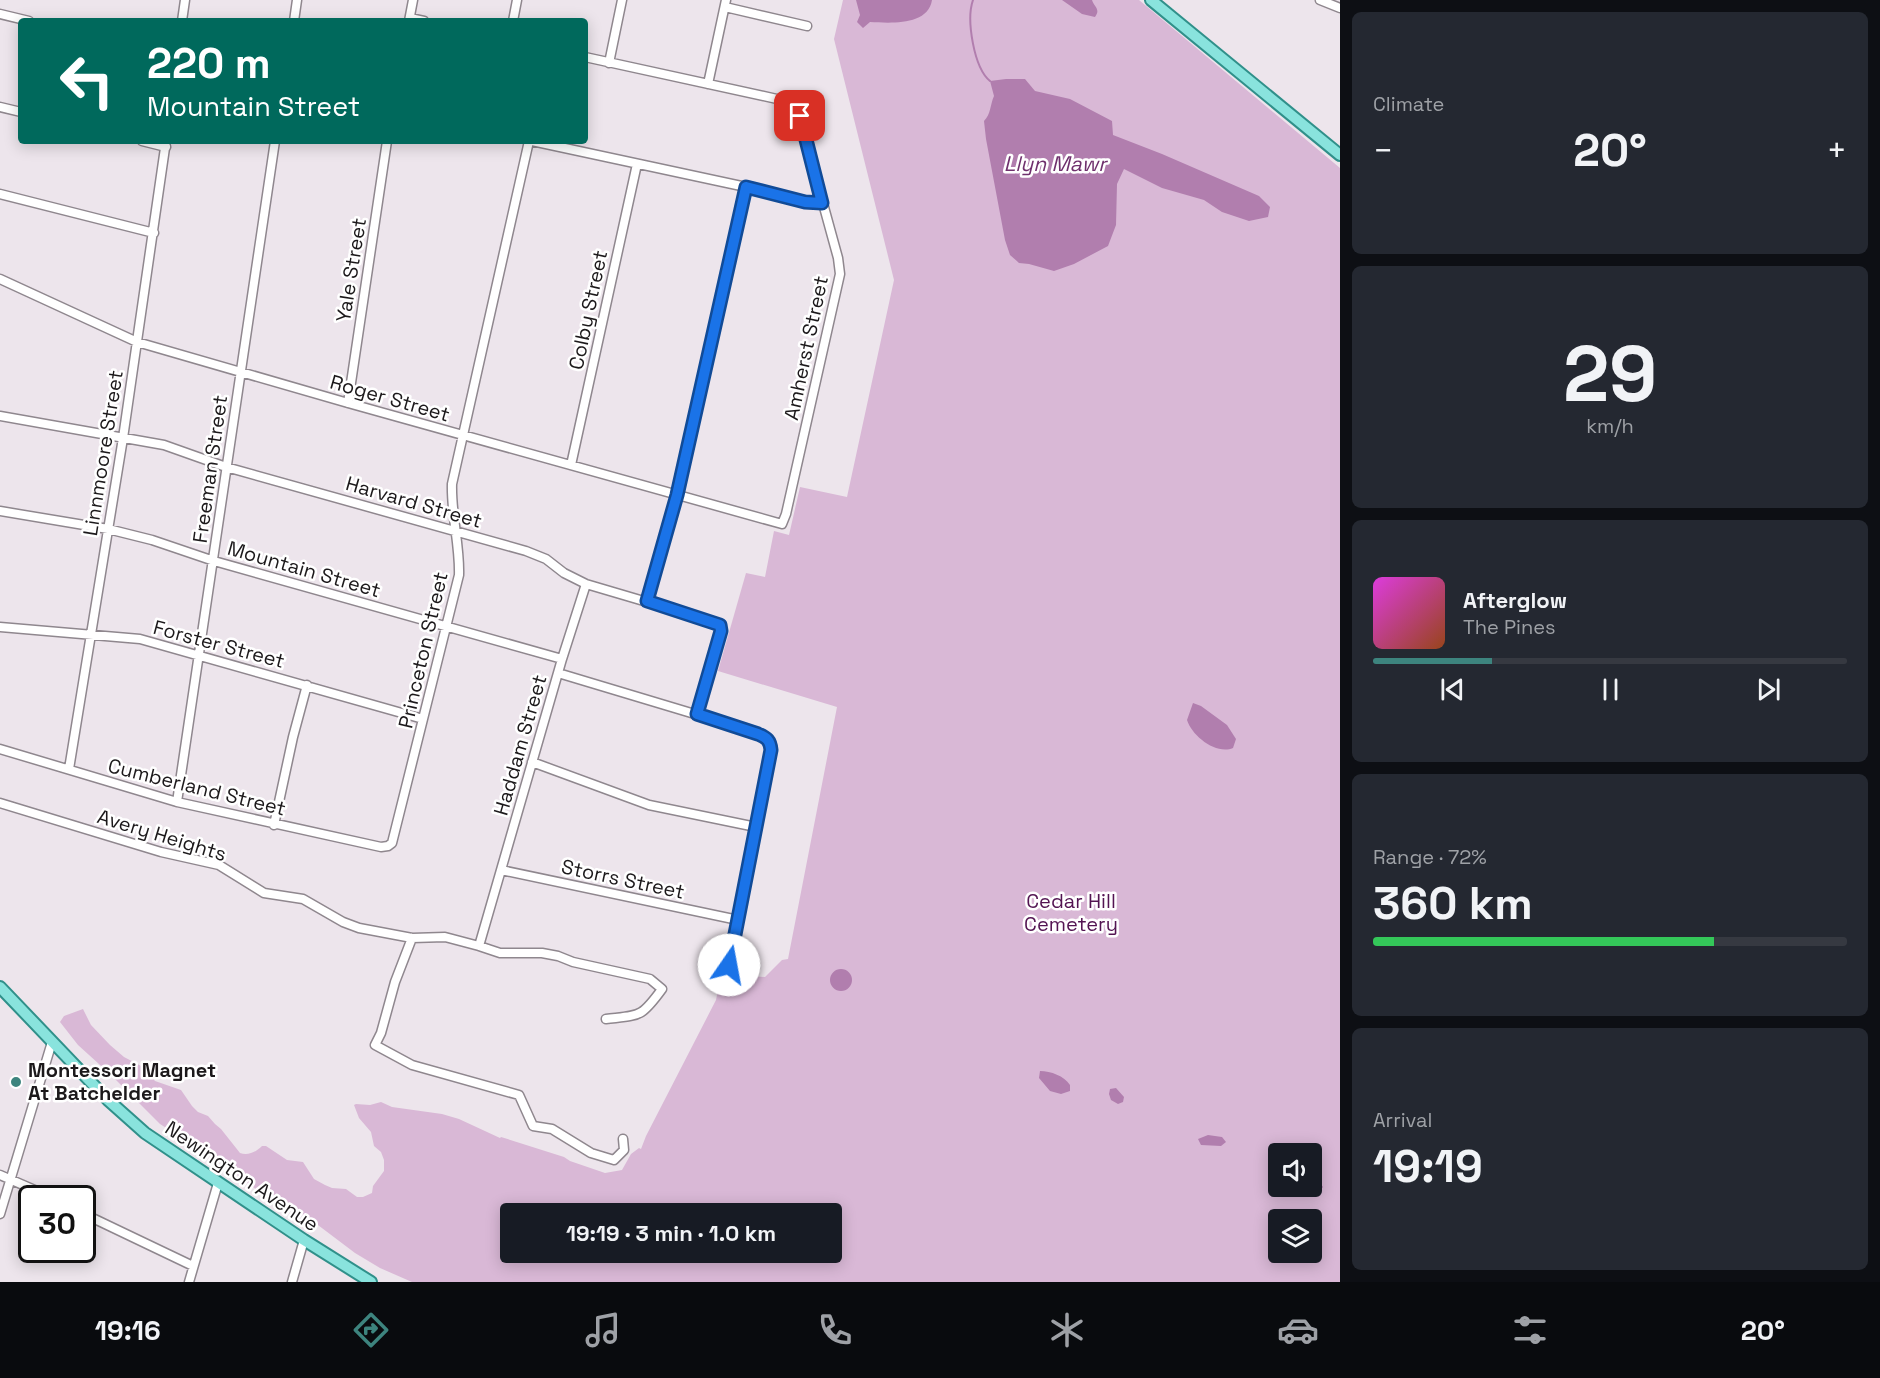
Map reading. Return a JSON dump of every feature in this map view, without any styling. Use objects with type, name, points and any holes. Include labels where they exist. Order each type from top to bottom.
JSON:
[{"type":"main road","points":[[1151,0],[1340,155]]},
{"type":"main road","name":"Newington Avenue","points":[[0,987],[129,1120],[218,1183],[371,1282]]},
{"type":"street","points":[[182,18],[185,0]]},
{"type":"street","points":[[294,18],[297,0]]},
{"type":"street","points":[[410,18],[413,0]]},
{"type":"street","points":[[514,18],[517,0]]},
{"type":"street","points":[[609,63],[622,0]]},
{"type":"street","points":[[1320,0],[1340,8]]},
{"type":"street","points":[[708,84],[725,4],[807,26]]},
{"type":"street","points":[[0,14],[18,18]]},
{"type":"street","name":"Amherst Street","points":[[588,58],[777,99],[795,107],[800,116],[838,258],[840,274],[786,514],[784,522],[780,525]]},
{"type":"street","points":[[0,107],[18,111]]},
{"type":"street","name":"Linnmoore Street","points":[[69,769],[123,438],[166,144]]},
{"type":"street","name":"Freeman Street","points":[[177,802],[275,144]]},
{"type":"street","name":"Yale Street","points":[[348,403],[387,144]]},
{"type":"street","name":"Princeton Street","points":[[388,846],[392,843],[459,575],[460,560],[455,531],[452,484],[530,144]]},
{"type":"street","points":[[545,144],[805,202],[822,203]]},
{"type":"street","name":"Colby Street","points":[[571,465],[638,164]]},
{"type":"street","points":[[647,601],[677,495],[746,187]]},
{"type":"street","points":[[0,194],[154,233]]},
{"type":"street","name":"Roger Street","points":[[0,279],[137,342],[780,525]]},
{"type":"street","name":"Harvard Street","points":[[0,416],[164,445],[226,467],[526,551],[546,559],[564,573],[586,584],[720,625],[721,631],[697,714]]},
{"type":"street","name":"Mountain Street","points":[[0,512],[108,530],[152,540],[214,561],[562,659]]},
{"type":"street","name":"Haddam Street","points":[[479,946],[586,584]]},
{"type":"street","name":"Forster Street","points":[[0,627],[140,639],[423,719]]},
{"type":"street","points":[[558,673],[697,714],[758,734],[770,742],[771,750],[729,965]]},
{"type":"street","points":[[274,825],[293,737],[307,686]]},
{"type":"street","name":"Cumberland Street","points":[[0,749],[177,802],[274,825],[381,847],[388,846]]},
{"type":"street","points":[[532,762],[649,805],[756,827]]},
{"type":"street","name":"Avery Heights","points":[[0,803],[160,852],[219,866],[264,893],[303,899],[343,922],[359,928],[412,938],[445,937],[500,952],[542,953],[558,956],[573,962],[650,979],[662,989],[646,1011],[634,1016],[606,1019]]},
{"type":"street","name":"Storrs Street","points":[[501,870],[738,920]]},
{"type":"street","points":[[412,938],[375,1045],[412,1065],[519,1095],[533,1126],[552,1129],[591,1153],[614,1160],[624,1150],[623,1139]]},
{"type":"street","points":[[0,1214],[52,1042]]},
{"type":"street","points":[[0,1175],[26,1185]]},
{"type":"street","points":[[189,1282],[218,1183]]},
{"type":"street","points":[[96,1220],[193,1266]]},
{"type":"street","points":[[292,1282],[304,1240]]},
{"type":"green space","name":"Cedar Hill Cemetery","points":[[843,0],[1139,0],[1340,168],[1340,1282],[412,1282],[380,1268],[355,1253],[306,1216],[257,1190],[223,1164],[160,1124],[78,1045],[60,1022],[64,1016],[83,1009],[91,1025],[110,1045],[124,1057],[143,1067],[155,1081],[181,1090],[192,1106],[198,1112],[208,1116],[240,1153],[249,1154],[266,1146],[287,1160],[303,1162],[314,1179],[332,1188],[346,1189],[357,1197],[372,1193],[373,1186],[384,1171],[384,1160],[381,1152],[374,1146],[371,1132],[359,1118],[354,1105],[356,1104],[370,1105],[381,1102],[392,1107],[442,1114],[459,1119],[500,1138],[564,1157],[605,1173],[622,1170],[631,1154],[641,1149],[716,1000],[723,965],[739,968],[738,975],[765,977],[782,960],[788,959],[837,707],[718,671],[746,573],[765,577],[774,531],[789,535],[800,487],[847,497],[894,280],[834,39]]},
{"type":"water","points":[[856,0],[932,0],[929,8],[916,19],[870,22],[863,28],[857,22],[860,15]]},
{"type":"water","points":[[1062,0],[1092,0],[1097,14],[1095,17],[1082,14]]},
{"type":"water","name":"Llyn Mawr","points":[[1025,79],[1035,91],[1070,99],[1112,121],[1113,135],[1259,196],[1270,207],[1268,217],[1249,221],[1222,212],[1204,200],[1162,188],[1124,169],[1117,184],[1116,225],[1108,246],[1074,264],[1054,271],[1019,263],[1010,255],[1005,240],[984,121],[994,96],[990,81]]},
{"type":"water","points":[[1193,703],[1201,706],[1227,725],[1236,739],[1233,748],[1219,749],[1199,738],[1187,720]]},
{"type":"water","points":[[841,969],[849,972],[852,980],[849,988],[841,991],[833,988],[830,980],[833,972]]},
{"type":"water","points":[[1040,1071],[1061,1077],[1070,1085],[1070,1091],[1061,1094],[1050,1091],[1039,1078]]},
{"type":"water","points":[[1116,1088],[1124,1097],[1123,1102],[1118,1104],[1111,1100],[1109,1094],[1110,1089]]},
{"type":"water","points":[[1208,1135],[1222,1137],[1226,1142],[1221,1146],[1201,1145],[1198,1139]]},
{"type":"waterway","points":[[973,0],[970,19],[973,43],[984,75],[990,81]]},
{"type":"place","name":"Montessori Magnet At Batchelder","points":[[16,1082]]},
{"type":"route","points":[[729,965],[771,750],[770,742],[758,734],[697,714],[721,631],[720,625],[647,601],[677,495],[746,187],[805,202],[822,203],[800,116]]}]
